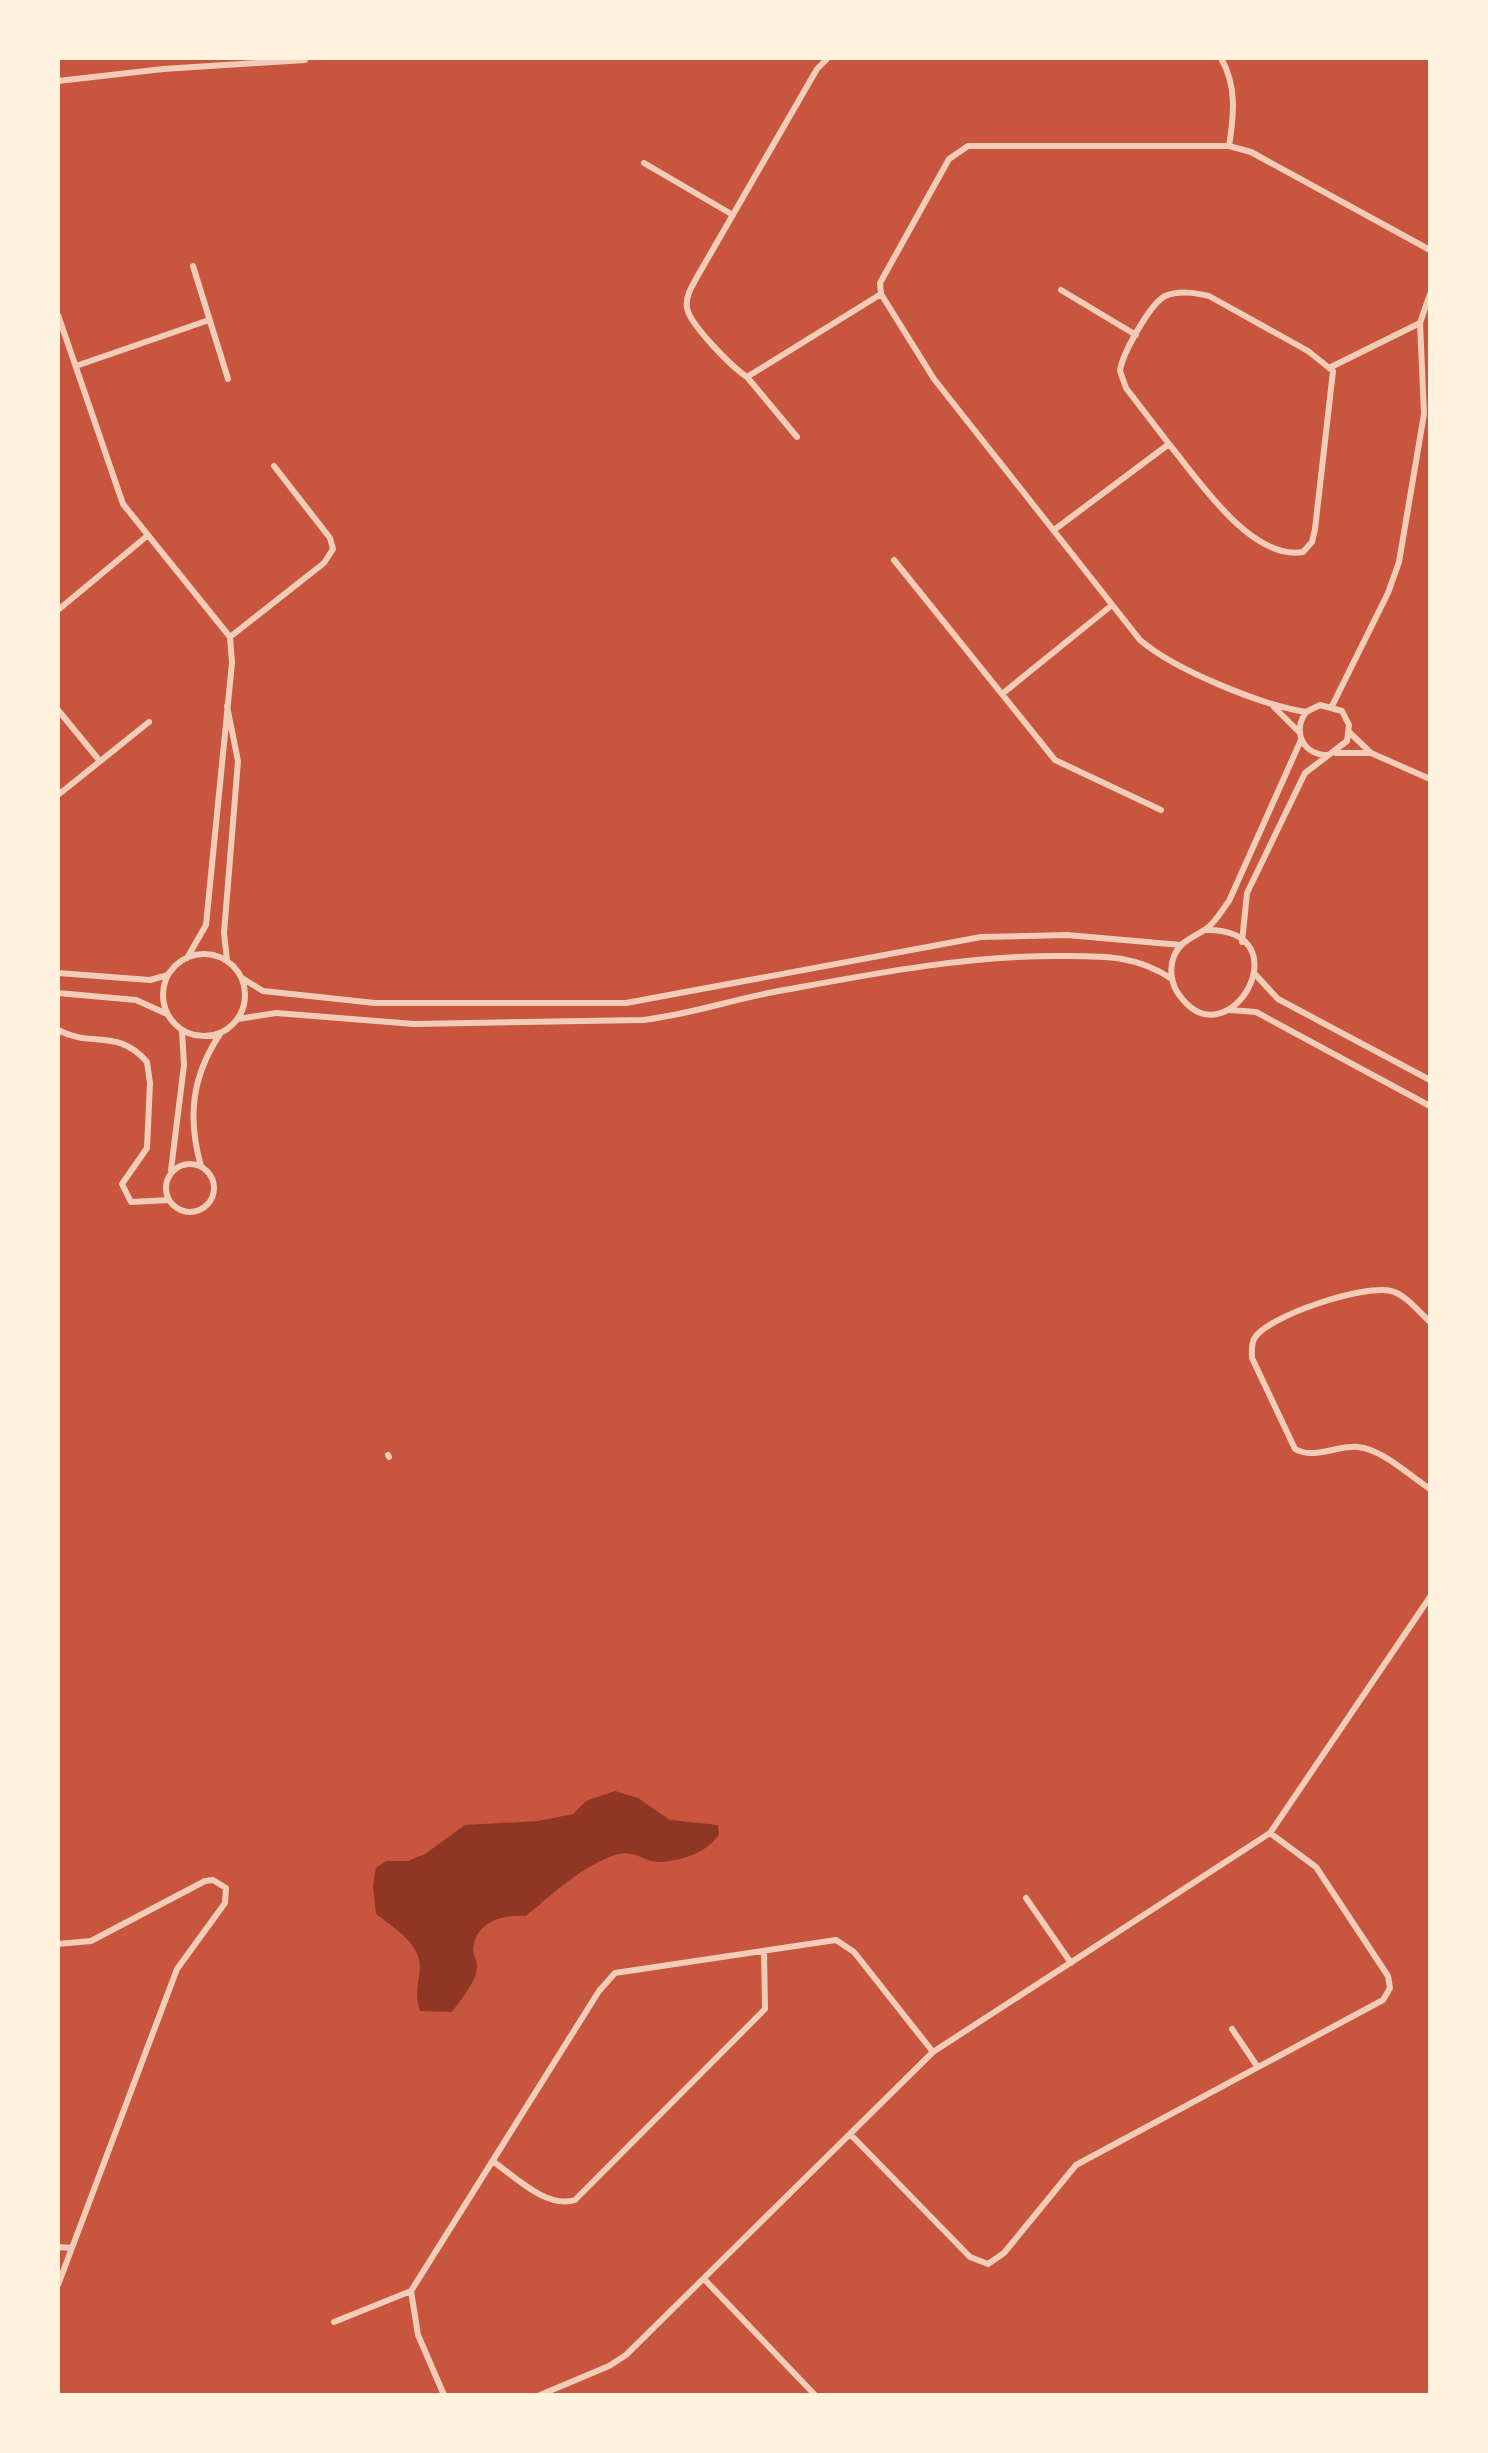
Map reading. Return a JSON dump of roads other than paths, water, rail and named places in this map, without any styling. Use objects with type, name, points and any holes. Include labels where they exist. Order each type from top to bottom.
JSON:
[{"type":"street","points":[[162,58],[163,69]]},
{"type":"street","points":[[797,437],[687,310],[691,289],[817,69],[828,58]]},
{"type":"street","points":[[1221,58],[1232,81],[1234,117],[1229,146]]},
{"type":"street","points":[[58,81],[163,69],[305,60]]},
{"type":"street","points":[[1242,942],[1243,905],[1305,773],[1347,741],[1350,733],[1347,717],[1332,706],[1320,705],[1306,712],[1274,707],[1153,651],[1112,605],[934,379],[881,294],[880,283],[949,159],[962,148],[1229,146],[1251,152],[1430,250]]},
{"type":"street","points":[[644,163],[733,215]]},
{"type":"street","points":[[193,266],[228,379]]},
{"type":"street","points":[[1061,290],[1136,335]]},
{"type":"street","points":[[1191,292],[1222,303],[1331,367],[1334,378],[1315,529],[1312,542],[1303,552],[1281,550],[1245,532],[1169,444],[1120,377],[1121,362],[1136,335],[1160,300],[1191,292]]},
{"type":"street","points":[[747,377],[881,294]]},
{"type":"street","points":[[1332,706],[1388,593],[1399,562],[1427,415],[1420,323],[1430,294]]},
{"type":"street","points":[[58,315],[123,504],[230,637],[232,663],[206,925],[187,958],[168,975],[150,980],[58,973]]},
{"type":"street","points":[[76,366],[209,320]]},
{"type":"street","points":[[1331,367],[1420,323]]},
{"type":"street","points":[[1420,440],[1430,433]]},
{"type":"street","points":[[1054,530],[1169,444]]},
{"type":"street","points":[[230,637],[324,563],[333,549],[330,538],[274,466]]},
{"type":"street","points":[[58,610],[147,536]]},
{"type":"street","points":[[894,560],[1055,760],[1161,810]]},
{"type":"street","points":[[1002,694],[1112,605]]},
{"type":"street","points":[[227,702],[237,749],[238,778],[224,933],[227,961]]},
{"type":"street","points":[[1274,707],[1312,752],[1371,753]]},
{"type":"street","points":[[58,710],[99,760]]},
{"type":"street","points":[[1172,979],[1174,957],[1181,945],[1205,930],[1229,901],[1266,822],[1300,736],[1306,712]]},
{"type":"street","points":[[58,795],[149,722]]},
{"type":"street","points":[[1350,733],[1371,753],[1430,779]]},
{"type":"street","points":[[219,776],[238,778]]},
{"type":"street","points":[[216,819],[234,820]]},
{"type":"street","points":[[1266,822],[1279,828]]},
{"type":"street","points":[[1205,930],[1219,930],[1242,942],[1251,954],[1254,973],[1249,993],[1229,1010]]},
{"type":"street","points":[[187,958],[210,954],[227,961],[242,978],[263,991],[375,1003],[626,1003],[981,937],[1067,935],[1181,945]]},
{"type":"street","points":[[238,1019],[276,1013],[414,1024],[643,1020],[681,1015],[771,993],[883,972],[1010,956],[1089,956],[1150,964],[1172,979],[1181,998],[1191,1007],[1216,1013],[1229,1010],[1256,1012],[1430,1106]]},
{"type":"street","points":[[1254,973],[1278,999],[1430,1080]]},
{"type":"street","points":[[167,1014],[162,996],[168,975]]},
{"type":"street","points":[[201,1166],[182,1165],[166,1183],[169,1200],[181,1211],[190,1212],[210,1202],[213,1180],[201,1166],[194,1125],[197,1080],[203,1059],[220,1034],[238,1019],[245,1004],[242,978]]},
{"type":"street","points":[[58,993],[136,1000],[167,1014],[182,1031],[194,1036],[220,1034]]},
{"type":"street","points":[[58,1030],[121,1041],[147,1062],[150,1083],[147,1148],[122,1184],[131,1202],[169,1200]]},
{"type":"street","points":[[171,1174],[183,1074],[182,1031]]},
{"type":"street","points":[[1430,1322],[1391,1290],[1352,1291],[1267,1328],[1254,1339],[1252,1347],[1252,1358],[1295,1449],[1308,1454],[1341,1448],[1366,1449],[1430,1489]]},
{"type":"street","points":[[540,2395],[620,2360],[705,2280],[933,2052],[1270,1833],[1430,1597]]},
{"type":"street","points":[[851,2135],[970,2257],[988,2264],[1004,2253],[1076,2165],[1383,2000],[1390,1988],[1388,1976],[1316,1867],[1270,1833]]},
{"type":"street","points":[[58,1944],[91,1941],[205,1881],[213,1880],[226,1888],[225,1903],[177,1969],[58,2285]]},
{"type":"street","points":[[1026,1898],[1071,1963]]},
{"type":"street","points":[[334,2322],[411,2291],[599,1991],[615,1973],[824,1939],[843,1942],[933,2052]]},
{"type":"street","points":[[494,2162],[553,2200],[564,2203],[575,2200],[765,2009],[764,1951]]},
{"type":"street","points":[[1232,2029],[1257,2066]]},
{"type":"street","points":[[58,2247],[72,2248]]},
{"type":"street","points":[[705,2280],[815,2395]]},
{"type":"street","points":[[411,2291],[418,2335],[444,2395]]}]
